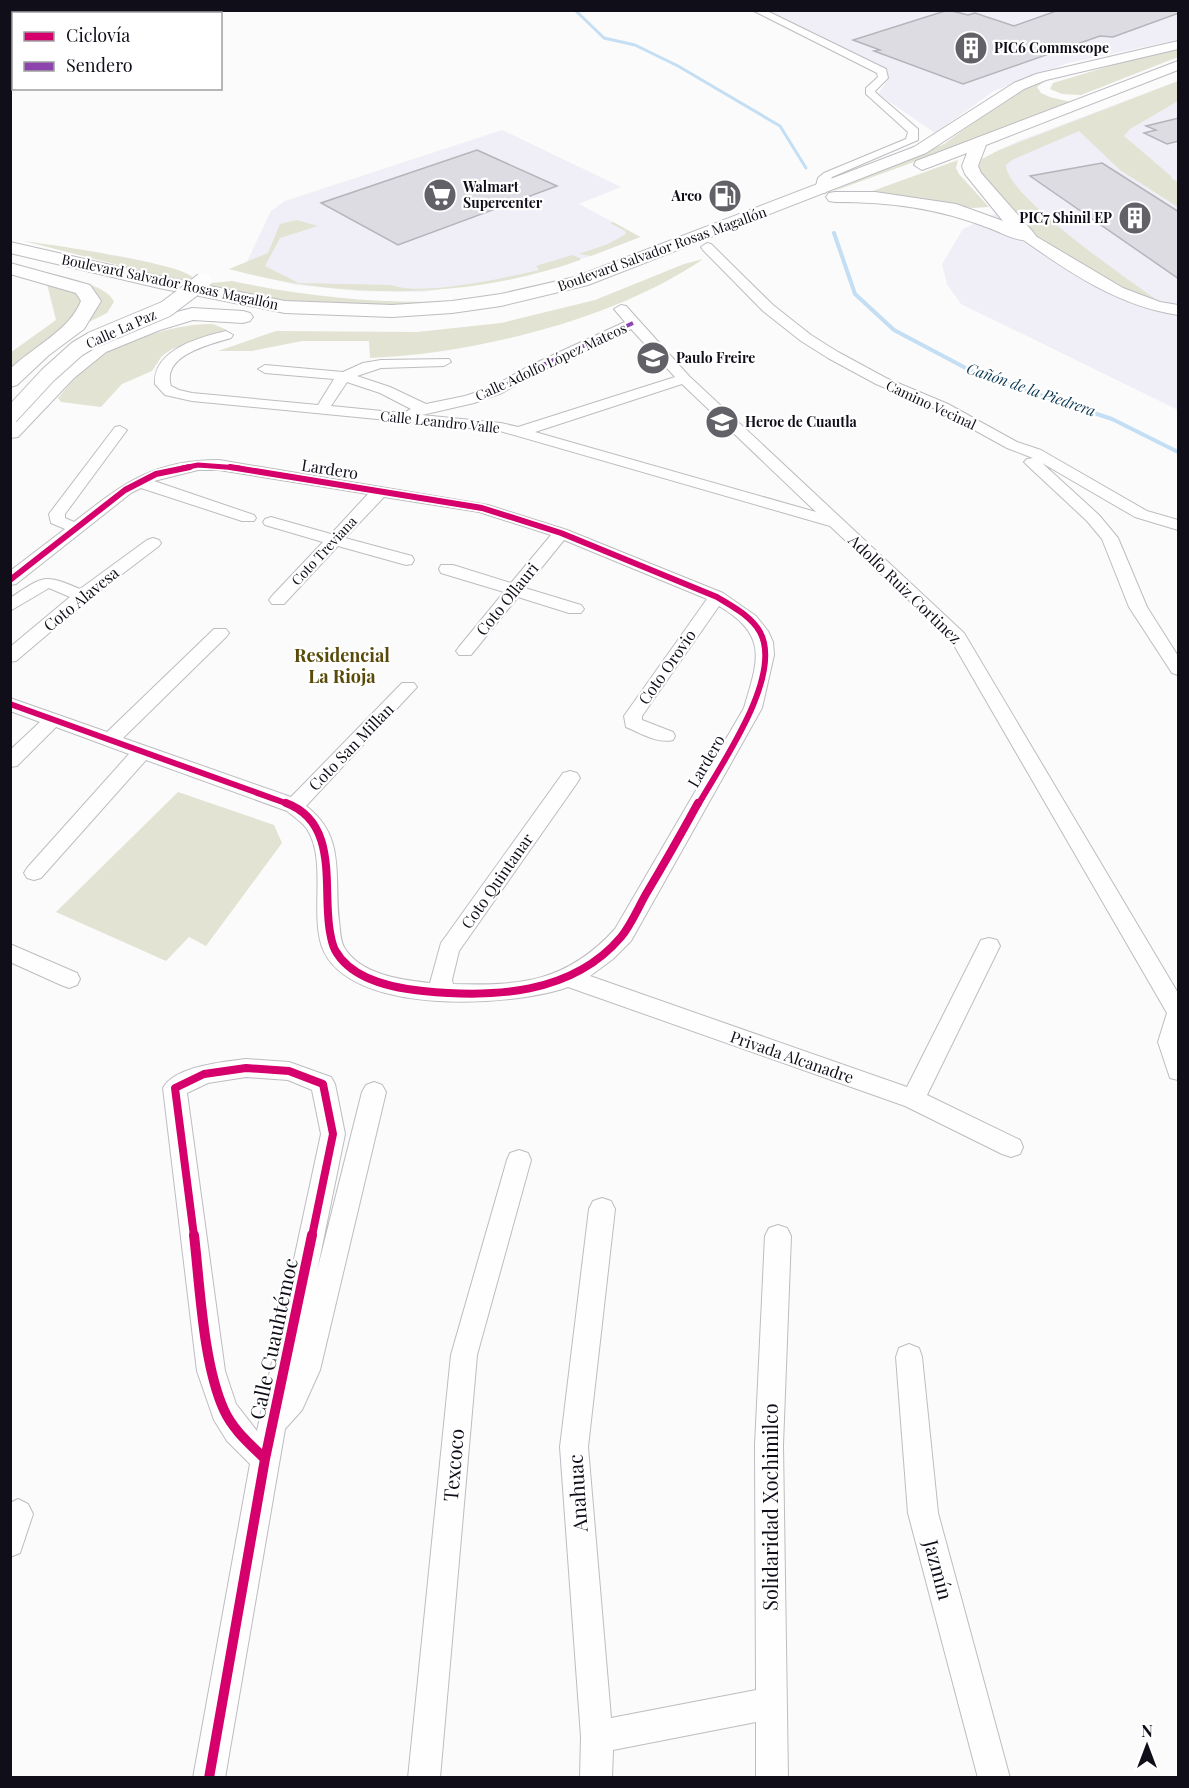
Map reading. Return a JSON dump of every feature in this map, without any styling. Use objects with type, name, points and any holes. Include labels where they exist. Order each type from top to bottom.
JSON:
[{"type":"highway","name":"Boulevard Salvador Rosas Magallón","points":[[10,257],[159,294],[279,316],[327,322],[434,321],[508,310],[583,293],[707,247],[828,194],[920,150],[1019,86],[1066,70],[1179,45]]},
{"type":"highway","name":"Boulevard Salvador Rosas Magallón","points":[[10,247],[244,301],[317,310],[392,311],[452,307],[530,294],[581,281],[828,194],[979,144],[1179,66]]},
{"type":"highway","points":[[1066,70],[1043,87],[1049,94],[1076,99],[1103,96]]},
{"type":"highway","points":[[979,144],[970,166],[973,174],[1026,236]]},
{"type":"highway","points":[[828,194],[875,197],[956,210],[1026,236]]},
{"type":"highway","points":[[10,238],[149,261]]},
{"type":"highway","points":[[10,268],[83,289],[91,301],[86,316],[80,324],[45,348],[10,381]]},
{"type":"highway","points":[[309,290],[436,296],[507,291],[581,281]]},
{"type":"highway","points":[[10,432],[66,374],[99,348],[185,315],[201,313],[227,326],[279,316]]},
{"type":"main road","points":[[1026,236],[1102,284],[1146,304],[1179,310]]},
{"type":"main road","name":"Calle La Paz","points":[[10,404],[50,363],[69,348],[159,307],[203,275],[166,309],[77,350],[48,375],[10,416]]},
{"type":"street","points":[[756,10],[882,71],[883,78],[870,90],[871,94],[914,131],[914,138],[910,141],[828,175],[824,178],[828,194]]},
{"type":"street","name":"Camino Vecinal","points":[[707,247],[749,291],[806,338],[881,381],[943,407],[1012,445],[1036,453],[1141,514],[1179,525]]},
{"type":"street","name":"Adolfo Ruiz Cortinez","points":[[627,316],[684,379],[958,638],[1179,1013]]},
{"type":"street","name":"Calle Adolfo López Mateos","points":[[399,418],[424,409],[469,400],[497,390],[627,316]]},
{"type":"street","name":"Calle Leandro Valle","points":[[227,326],[179,353],[165,368],[162,383],[164,387],[177,394],[192,397],[486,425],[519,432],[834,522]]},
{"type":"street","points":[[321,411],[344,376],[372,366],[444,362]]},
{"type":"street","points":[[265,369],[344,376],[385,390],[424,409]]},
{"type":"street","points":[[519,432],[684,379]]},
{"type":"street","points":[[75,528],[57,520],[57,514],[120,430]]},
{"type":"street","points":[[1012,445],[1076,502],[1110,538],[1138,607],[1179,669]]},
{"type":"street","name":"Lardero","points":[[10,580],[125,490],[156,474],[198,465],[219,465],[375,496],[482,508],[556,540],[717,597],[740,609],[750,618],[759,629],[766,647],[765,669],[753,708],[623,935],[607,953],[569,978],[545,985],[491,993],[388,986],[351,968],[333,948],[327,916],[325,860],[321,838],[315,825],[294,806],[141,753],[10,704]]},
{"type":"street","points":[[140,482],[248,518]]},
{"type":"street","name":"Coto Treviana","points":[[278,600],[375,496]]},
{"type":"street","points":[[271,522],[406,560]]},
{"type":"street","name":"Coto Ollauri","points":[[465,651],[556,540]]},
{"type":"street","name":"Coto Alavesa","points":[[10,657],[82,596],[153,543]]},
{"type":"street","points":[[447,569],[575,609]]},
{"type":"street","points":[[10,606],[45,583],[51,583],[82,596]]},
{"type":"street","name":"Coto Orovio","points":[[666,736],[633,723],[633,716],[717,597]]},
{"type":"street","points":[[110,740],[220,633]]},
{"type":"street","name":"Coto San Millan","points":[[294,806],[408,687]]},
{"type":"street","points":[[10,761],[53,720]]},
{"type":"street","points":[[34,873],[141,753]]},
{"type":"street","name":"Coto Quintanar","points":[[442,991],[441,980],[449,949],[570,778]]},
{"type":"street","points":[[913,1099],[989,946]]},
{"type":"street","points":[[10,952],[69,979]]},
{"type":"street","name":"Privada Alcanadre","points":[[569,978],[913,1099],[1011,1147]]},
{"type":"street","points":[[1179,1013],[1169,1042],[1179,1071]]},
{"type":"street","name":"Calle Cuauhtémoc","points":[[209,1778],[273,1422],[333,1134],[324,1084],[289,1071],[246,1068],[204,1074],[175,1088],[211,1371],[224,1411],[237,1431],[266,1460]]},
{"type":"street","points":[[273,1422],[292,1401],[306,1370],[374,1092]]},
{"type":"street","name":"Texcoco","points":[[424,1778],[464,1355],[519,1160]]},
{"type":"street","name":"Anahuac","points":[[596,1778],[597,1737],[574,1447],[602,1209]]},
{"type":"street","name":"Solidaridad Xochimilco","points":[[772,1778],[770,1445],[778,1236]]},
{"type":"street","name":"Jazmín","points":[[909,1357],[923,1513],[994,1778]]},
{"type":"street","points":[[10,1542],[18,1514]]},
{"type":"street","points":[[597,1737],[772,1703]]},
{"type":"shaded area","points":[[759,11],[1178,11],[1178,40],[1068,63],[1024,79],[994,91],[935,133],[878,94],[889,78],[886,69],[856,58]]},
{"type":"shaded area","points":[[1178,81],[1178,410],[961,304],[947,284],[942,264],[963,229],[1012,205],[982,159],[1016,142]]},
{"type":"shaded area","points":[[502,130],[621,187],[579,204],[641,237],[561,267],[501,280],[423,292],[360,291],[296,285],[242,272],[271,211],[285,201]]},
{"type":"green space","points":[[1178,49],[1178,57],[1081,95],[1062,94],[1050,89],[1053,83]]},
{"type":"green space","points":[[1046,80],[1037,87],[1041,93],[1071,102],[1038,117],[823,195],[944,144],[995,107]]},
{"type":"green space","points":[[1178,81],[1178,101],[1130,129],[1124,136],[1178,182],[1178,207],[1120,170],[1079,131],[1012,160],[1006,165],[1011,179],[1046,216],[1097,257],[1157,300],[1104,279],[1050,247],[1016,217],[977,170],[982,159],[999,150]]},
{"type":"green space","points":[[958,160],[956,168],[959,174],[989,207],[972,208],[867,193]]},
{"type":"green space","points":[[297,220],[318,226],[280,238],[265,266],[299,283],[392,285],[422,289],[486,281],[539,270],[536,266],[572,255],[580,260],[494,283],[450,289],[405,291],[316,286],[272,279],[229,269],[268,253],[280,224]]},
{"type":"green space","points":[[613,222],[640,237],[591,256],[579,254],[608,244],[626,234],[625,231],[610,223]]},
{"type":"green space","points":[[24,241],[143,261],[185,273],[193,278],[191,282],[173,279]]},
{"type":"green space","points":[[703,259],[668,280],[587,316],[499,341],[411,355],[370,358],[369,341],[302,341],[252,351],[218,351],[276,331],[417,332],[501,323],[595,300],[684,264]]},
{"type":"green space","points":[[11,265],[84,282],[109,295],[114,302],[107,313],[39,347],[11,376],[10,353],[56,320],[47,284],[11,275]]},
{"type":"green space","points":[[232,281],[344,298],[456,301],[432,306],[280,302],[208,287],[211,283]]},
{"type":"green space","points":[[213,324],[227,330],[172,349],[162,356],[152,371],[122,384],[101,407],[61,402],[58,398],[86,367],[129,342],[182,327]]},
{"type":"green space","points":[[178,792],[274,825],[282,843],[206,946],[189,937],[166,961],[56,912]]},
{"type":"building","name":"PIC6 Commscope","points":[[948,10],[968,15],[975,13],[1014,26],[1059,10],[1179,10],[1179,13],[1113,37],[1100,36],[963,84],[874,51],[880,50],[853,40]]},
{"type":"building","points":[[1179,118],[1179,141],[1167,144],[1144,133],[1156,130],[1146,126]]},
{"type":"building","name":"Walmart Supercenter","points":[[477,150],[557,186],[398,245],[321,203]]},
{"type":"building","name":"PIC7 Shinil EP","points":[[1102,163],[1179,212],[1179,279],[1030,176]]},
{"type":"waterway","name":"Cañón de la Piedrera","points":[[575,10],[604,38],[635,45],[678,66],[780,126],[806,168]]},
{"type":"waterway","name":"Cañón de la Piedrera","points":[[834,233],[855,294],[894,330],[977,374],[1112,419],[1178,452]]},
{"type":"marked path","points":[[497,390],[534,369],[633,323]]},
{"type":"cycle path","points":[[10,580],[125,490],[156,474],[198,465],[219,465],[482,508],[561,533],[717,597],[750,620],[764,642],[765,655],[753,708],[623,935],[599,959],[585,969],[553,984],[481,993],[431,992],[390,986],[367,977],[344,961],[334,949],[329,927],[324,846],[314,824],[294,806],[10,704]]},
{"type":"cycle path","points":[[209,1778],[265,1459],[333,1134],[323,1084],[289,1071],[246,1068],[204,1074],[175,1088],[211,1371],[224,1411],[237,1431],[265,1459]]},
{"type":"place","name":"PIC6 Commscope","points":[[971,48]]},
{"type":"place","name":"Walmart Supercenter","points":[[440,195]]},
{"type":"place","name":"Arco","points":[[725,196]]},
{"type":"place","name":"PIC7 Shinil EP","points":[[1135,218]]},
{"type":"place","name":"Paulo Freire","points":[[653,358]]},
{"type":"place","name":"Heroe de Cuautla","points":[[722,422]]},
{"type":"district","name":"Residencial La Rioja","points":[[342,666]]}]
